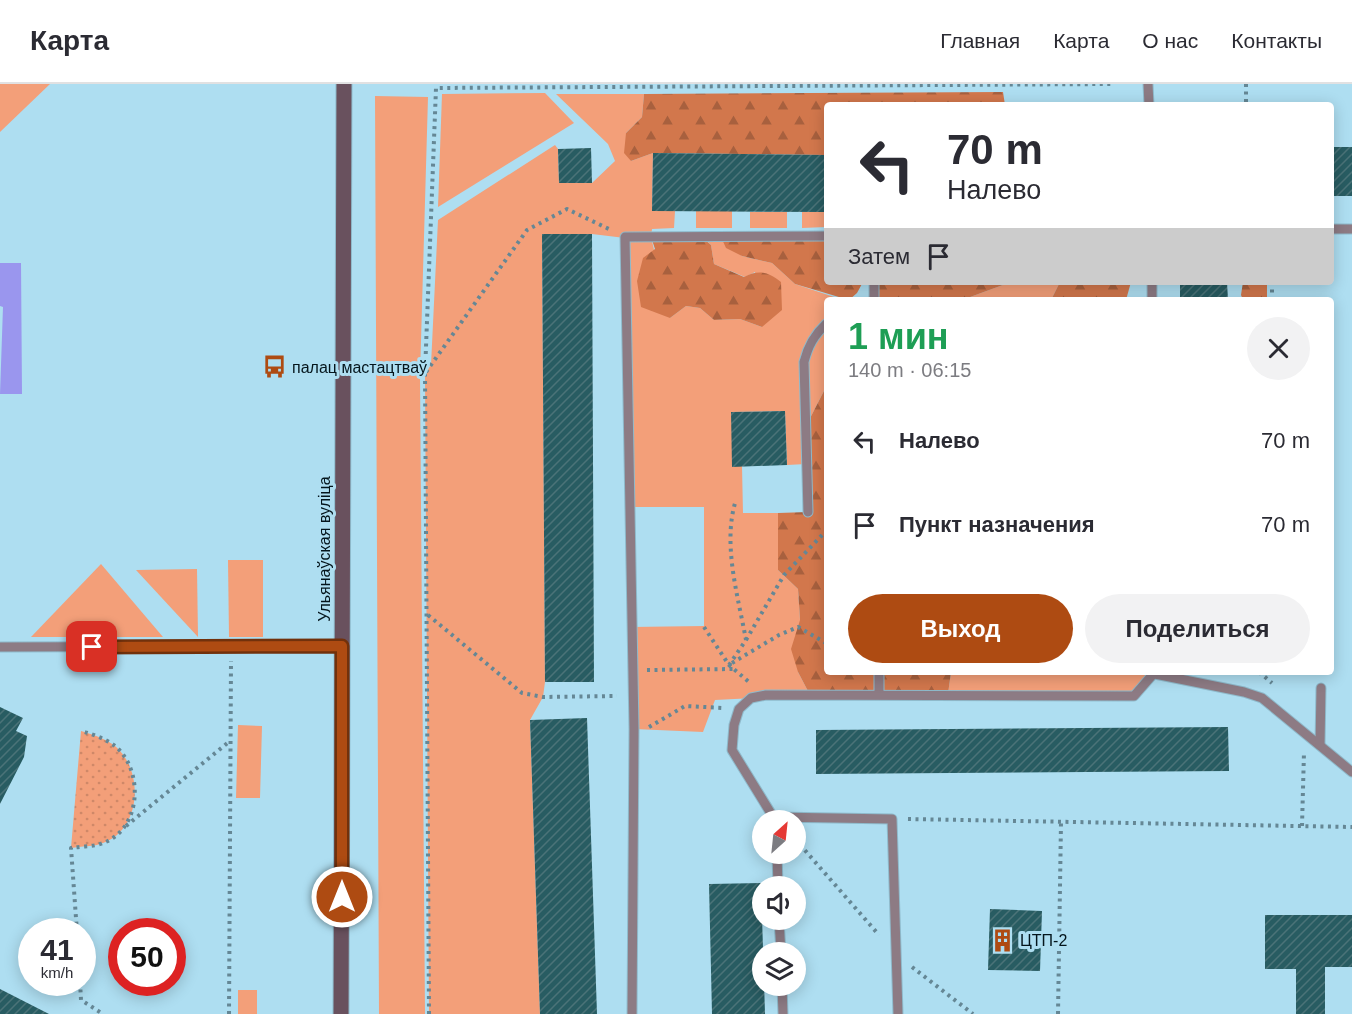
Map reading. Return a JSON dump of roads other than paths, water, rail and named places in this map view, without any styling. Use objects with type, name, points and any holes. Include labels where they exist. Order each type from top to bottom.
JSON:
[{"type":"main road","name":"Ульянаўская вуліца","points":[[341,1014],[344,84]]},
{"type":"lane","points":[[1148,84],[1149,102]]},
{"type":"lane","points":[[1334,229],[1352,229]]},
{"type":"lane","points":[[632,1014],[634,735],[625,237],[824,236]]},
{"type":"lane","points":[[808,512],[804,362],[807,348],[824,326]]},
{"type":"lane","points":[[0,647],[342,646]]},
{"type":"lane","points":[[879,675],[879,694]]},
{"type":"lane","points":[[770,810],[732,750],[735,717],[739,709],[751,698],[766,695],[879,694],[1134,696],[1153,675]]},
{"type":"lane","points":[[1164,675],[1262,698],[1352,772]]},
{"type":"lane","points":[[1320,745],[1321,688]]},
{"type":"lane","points":[[806,818],[892,819],[898,1014]]},
{"type":"lane","points":[[782,996],[783,1014]]},
{"type":"place","name":"палац мастацтваў","points":[[274,367]]},
{"type":"place","name":"ЦТП-2","points":[[1002,940]]}]
